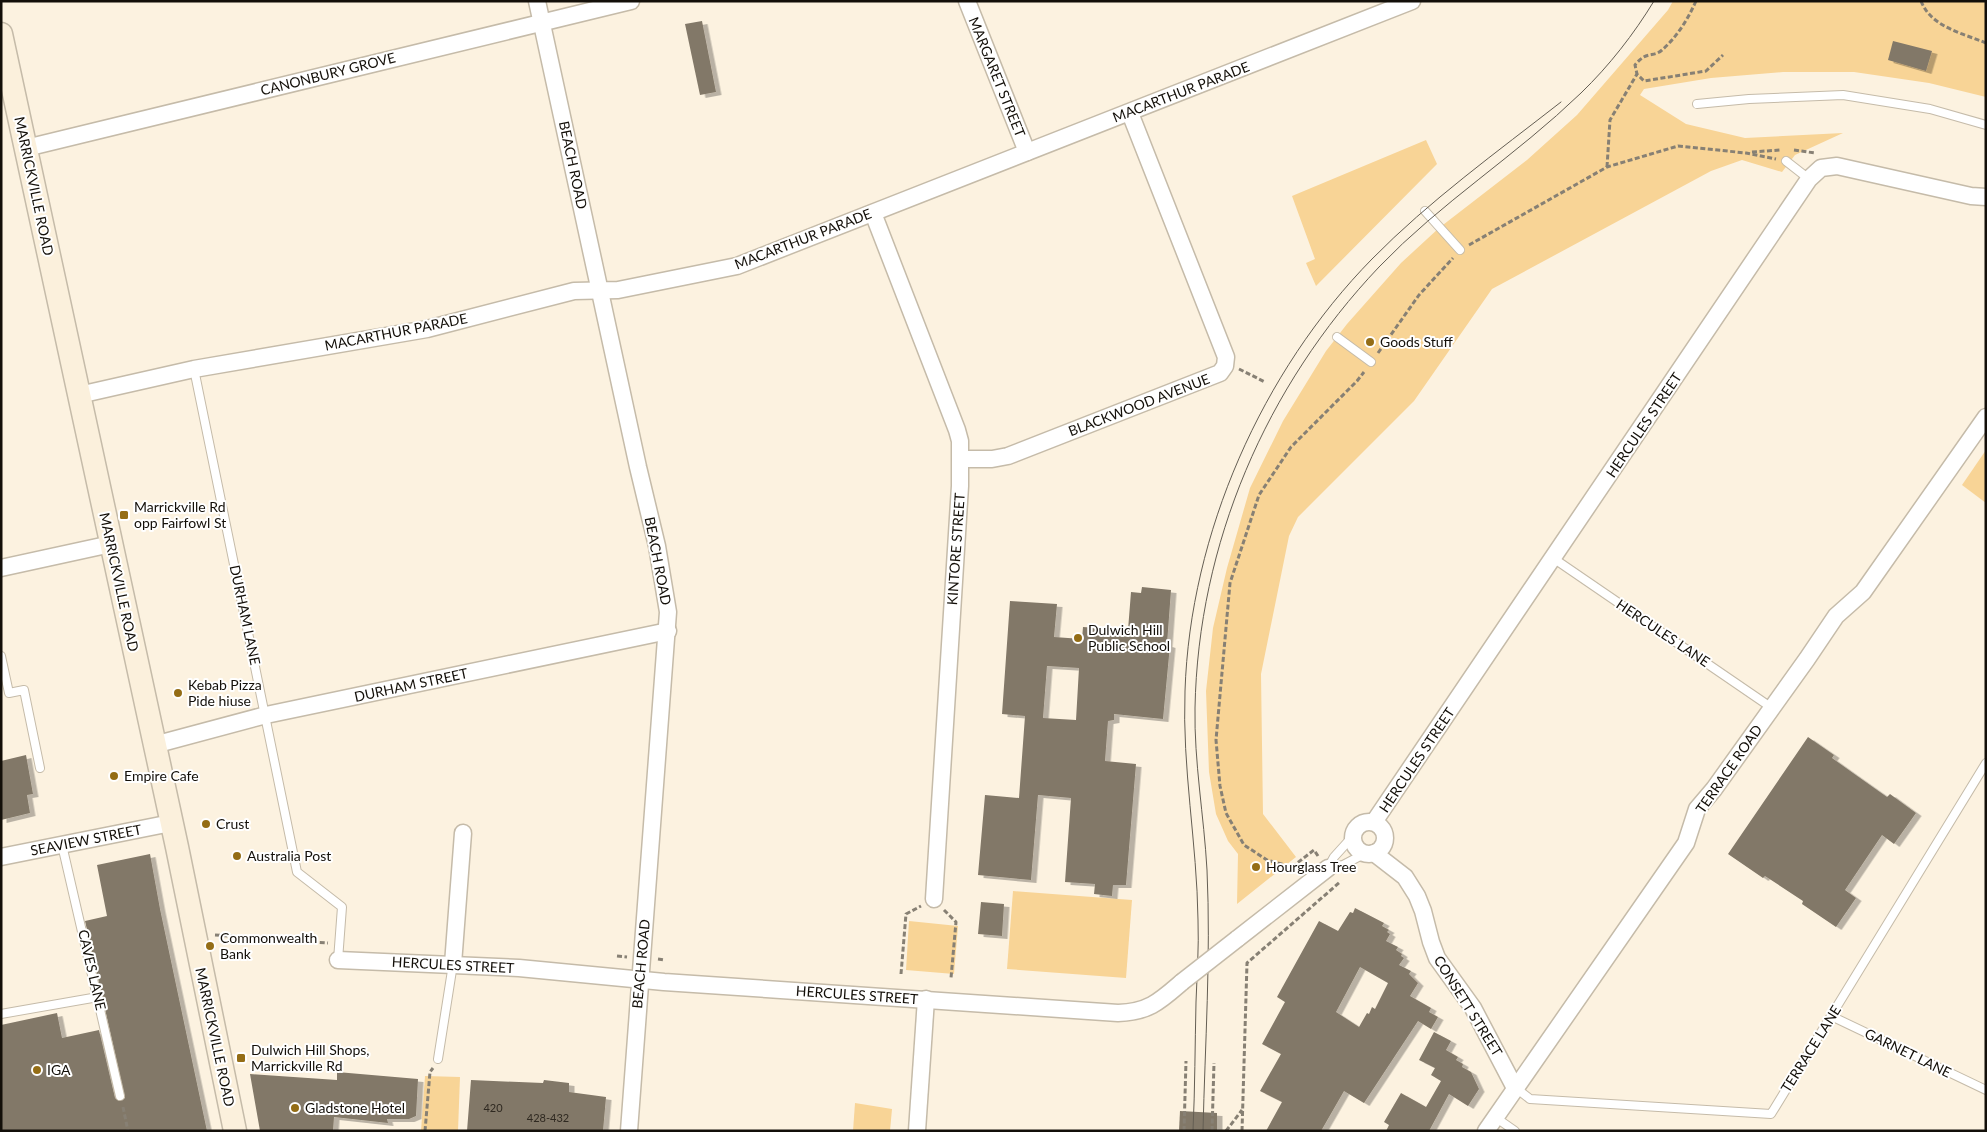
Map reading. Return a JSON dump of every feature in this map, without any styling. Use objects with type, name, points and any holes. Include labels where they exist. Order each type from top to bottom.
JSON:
[{"type":"main road","name":"MARRICKVILLE ROAD","points":[[1,34],[171,823],[235,1131]]},
{"type":"street","name":"BEACH ROAD","points":[[537,1],[666,589],[668,631],[629,1131]]},
{"type":"street","name":"CANONBURY GROVE","points":[[26,148],[631,1]]},
{"type":"street","name":"MARGARET STREET","points":[[967,1],[1027,152]]},
{"type":"street","name":"MACARTHUR PARADE","points":[[79,395],[194,369],[427,329],[574,291],[618,290],[737,266],[1412,1]]},
{"type":"street","points":[[1130,112],[1226,357],[1223,368]]},
{"type":"street","name":"HERCULES STREET","points":[[1374,822],[1809,179],[1821,168],[1838,166],[1972,196],[1986,197]]},
{"type":"street","name":"KINTORE STREET","points":[[874,213],[960,441],[961,459],[934,899]]},
{"type":"street","name":"BLACKWOOD AVENUE","points":[[961,459],[992,459],[1008,456],[1223,368]]},
{"type":"street","name":"TERRACE ROAD","points":[[1486,1131],[1686,842],[1697,809],[1714,789],[1836,616],[1863,592],[1986,417]]},
{"type":"street","points":[[1,568],[111,544]]},
{"type":"street","name":"DURHAM STREET","points":[[154,745],[266,715],[668,631]]},
{"type":"street","points":[[1374,822],[1382,829],[1385,838],[1382,847],[1370,853],[1355,846],[1353,836],[1354,831],[1360,824],[1374,822]]},
{"type":"street","name":"SEAVIEW STREET","points":[[1,856],[171,823]]},
{"type":"street","points":[[453,964],[463,833]]},
{"type":"street","name":"CONSETT STREET","points":[[1370,853],[1405,877],[1417,896],[1437,958],[1473,1008],[1515,1088]]},
{"type":"street","name":"HERCULES STREET","points":[[338,952],[640,980],[1130,1013],[1150,1007],[1237,939],[1333,874]]},
{"type":"street","points":[[916,1131],[926,999]]},
{"type":"lane","points":[[1697,104],[1749,99],[1843,95],[1930,109],[1986,125]]},
{"type":"lane","points":[[1786,161],[1809,179]]},
{"type":"lane","points":[[1424,211],[1460,250]]},
{"type":"lane","points":[[1337,337],[1371,362]]},
{"type":"lane","name":"DURHAM LANE","points":[[194,369],[297,872],[342,907],[338,952]]},
{"type":"lane","name":"HERCULES LANE","points":[[1553,558],[1772,708]]},
{"type":"lane","points":[[1,656],[9,693],[24,690],[40,768]]},
{"type":"lane","name":"TERRACE LANE","points":[[1515,1088],[1530,1098],[1771,1114],[1986,763]]},
{"type":"lane","points":[[1333,874],[1334,857],[1353,836]]},
{"type":"lane","name":"CAVES LANE","points":[[62,844],[120,1096]]},
{"type":"lane","points":[[1333,874],[1343,865],[1370,853]]},
{"type":"lane","points":[[438,1059],[453,964]]},
{"type":"lane","points":[[1,1014],[98,997]]},
{"type":"lane","name":"GARNET LANE","points":[[1831,1016],[1986,1090]]},
{"type":"lane","points":[[1495,1117],[1515,1131]]},
{"type":"path","points":[[1696,1],[1688,20],[1660,51],[1642,56],[1635,65],[1637,74],[1644,81],[1706,71],[1723,55]]},
{"type":"path","points":[[1921,1],[1924,9],[1937,22],[1986,43]]},
{"type":"path","points":[[1607,167],[1610,120],[1637,74]]},
{"type":"path","points":[[1317,855],[1314,850],[1292,867],[1267,860],[1244,845],[1226,813],[1220,786],[1216,740],[1230,583],[1259,494],[1291,447],[1357,381],[1419,295],[1460,250],[1607,167],[1678,146],[1746,153],[1786,161]]},
{"type":"path","points":[[1746,153],[1783,150]]},
{"type":"path","points":[[1789,150],[1819,153]]},
{"type":"path","points":[[1223,368],[1266,382]]},
{"type":"path","points":[[1242,1131],[1247,963],[1340,882],[1333,874]]},
{"type":"path","points":[[901,974],[906,914],[934,899],[956,922],[951,978]]},
{"type":"path","points":[[210,935],[338,952]]},
{"type":"path","points":[[425,1131],[430,1072],[438,1059]]},
{"type":"path","points":[[1184,1131],[1186,1061]]},
{"type":"path","points":[[1212,1131],[1214,1063]]},
{"type":"path","points":[[1226,1131],[1243,1110]]},
{"type":"path","points":[[125,1116],[128,1131]]},
{"type":"shaded area","points":[[1673,1],[1986,1],[1986,97],[1929,83],[1854,72],[1783,72],[1711,78],[1644,89],[1640,95],[1686,124],[1745,138],[1843,133],[1795,155],[1782,172],[1742,160],[1711,171],[1492,289],[1414,401],[1298,517],[1289,536],[1261,674],[1263,814],[1296,857],[1237,904],[1238,854],[1228,841],[1216,814],[1209,772],[1206,691],[1213,628],[1227,568],[1250,488],[1283,421],[1326,351],[1347,324],[1401,263],[1439,228],[1527,160],[1577,115],[1668,10]]},
{"type":"shaded area","points":[[1426,140],[1437,164],[1316,286],[1306,263],[1315,259],[1292,196]]},
{"type":"shaded area","points":[[1986,450],[1986,503],[1962,485]]},
{"type":"shaded area","points":[[1013,891],[1132,900],[1126,978],[1007,969]]},
{"type":"shaded area","points":[[909,921],[958,926],[954,974],[906,970]]},
{"type":"shaded area","points":[[425,1076],[460,1077],[458,1131],[421,1131]]},
{"type":"shaded area","points":[[855,1103],[892,1109],[890,1131],[853,1131]]},
{"type":"building","points":[[702,21],[716,92],[700,95],[685,24]]},
{"type":"building","points":[[1893,41],[1932,51],[1926,71],[1888,60]]},
{"type":"building","points":[[1142,587],[1171,590],[1167,644],[1170,645],[1163,719],[1114,714],[1114,720],[1108,721],[1105,761],[1136,764],[1126,885],[1113,885],[1112,896],[1094,894],[1095,884],[1065,882],[1071,798],[1038,795],[1031,880],[978,875],[985,795],[1019,798],[1025,716],[1002,714],[1010,601],[1057,604],[1054,637],[1082,639],[1083,627],[1128,630],[1131,592],[1141,593]],"holes":[[[1047,666],[1079,668],[1076,720],[1043,718]]]},
{"type":"building","points":[[1808,737],[1834,755],[1832,758],[1887,797],[1890,794],[1916,813],[1894,844],[1882,835],[1845,890],[1856,898],[1836,927],[1802,904],[1803,901],[1765,876],[1763,878],[1728,854]]},
{"type":"building","points":[[26,755],[33,794],[27,795],[30,813],[1,820],[1,761]]},
{"type":"building","points":[[150,854],[207,1131],[1,1131],[1,1025],[57,1013],[62,1038],[99,1030],[115,1098],[119,1101],[125,1098],[85,921],[107,916],[97,865]]},
{"type":"building","points":[[981,902],[1004,904],[1002,936],[978,934]]},
{"type":"building","points":[[1355,908],[1384,923],[1382,926],[1389,930],[1387,932],[1390,934],[1386,941],[1398,947],[1396,950],[1404,958],[1399,965],[1411,971],[1409,974],[1418,983],[1410,996],[1431,1008],[1429,1012],[1438,1017],[1431,1029],[1418,1021],[1364,1103],[1344,1091],[1321,1131],[1266,1131],[1282,1102],[1260,1091],[1281,1054],[1262,1044],[1285,1002],[1277,997],[1319,921],[1338,931],[1350,912],[1353,913]],"holes":[[[1360,967],[1388,983],[1375,1009],[1372,1007],[1359,1027],[1336,1012]]]},
{"type":"building","points":[[1434,1032],[1451,1041],[1446,1050],[1458,1057],[1456,1060],[1463,1064],[1462,1067],[1471,1072],[1479,1089],[1468,1106],[1449,1094],[1429,1131],[1386,1131],[1389,1125],[1384,1122],[1401,1093],[1426,1107],[1441,1081],[1431,1075],[1435,1068],[1419,1060]]},
{"type":"building","points":[[337,1072],[418,1079],[416,1116],[409,1119],[387,1119],[388,1123],[334,1117],[333,1131],[260,1131],[250,1074],[337,1080]]},
{"type":"building","points":[[471,1080],[543,1083],[544,1080],[569,1083],[569,1092],[606,1097],[603,1131],[467,1131]]},
{"type":"building","points":[[1180,1111],[1217,1113],[1217,1131],[1179,1131]]},
{"type":"tram line","points":[[1203,1131],[1208,903],[1206,850],[1196,748],[1195,708],[1199,647],[1209,587],[1225,528],[1246,471],[1272,416],[1303,363],[1339,313],[1379,267],[1427,222],[1531,137],[1581,93],[1620,49],[1654,1]]},
{"type":"tram line","points":[[1193,1131],[1198,930],[1197,891],[1186,748],[1185,691],[1190,632],[1201,573],[1217,515],[1239,458],[1266,404],[1297,352],[1333,303],[1372,259],[1417,217],[1561,102]]},
{"type":"place","name":"Goods Stuff","points":[[1370,342]]},
{"type":"place","name":"Marrickville Rd opp Fairfowl St","points":[[124,515]]},
{"type":"place","name":"Dulwich Hill Public School","points":[[1078,638]]},
{"type":"place","name":"Kebab Pizza Pide hiuse","points":[[178,693]]},
{"type":"place","name":"Empire Cafe","points":[[114,776]]},
{"type":"place","name":"Crust","points":[[206,824]]},
{"type":"place","name":"Australia Post","points":[[237,856]]},
{"type":"place","name":"Hourglass Tree","points":[[1256,867]]},
{"type":"place","name":"Commonwealth Bank","points":[[210,946]]},
{"type":"place","name":"Dulwich Hill Shops, Marrickville Rd","points":[[241,1058]]},
{"type":"place","name":"IGA","points":[[37,1070]]},
{"type":"place","name":"Gladstone Hotel","points":[[295,1108]]}]
